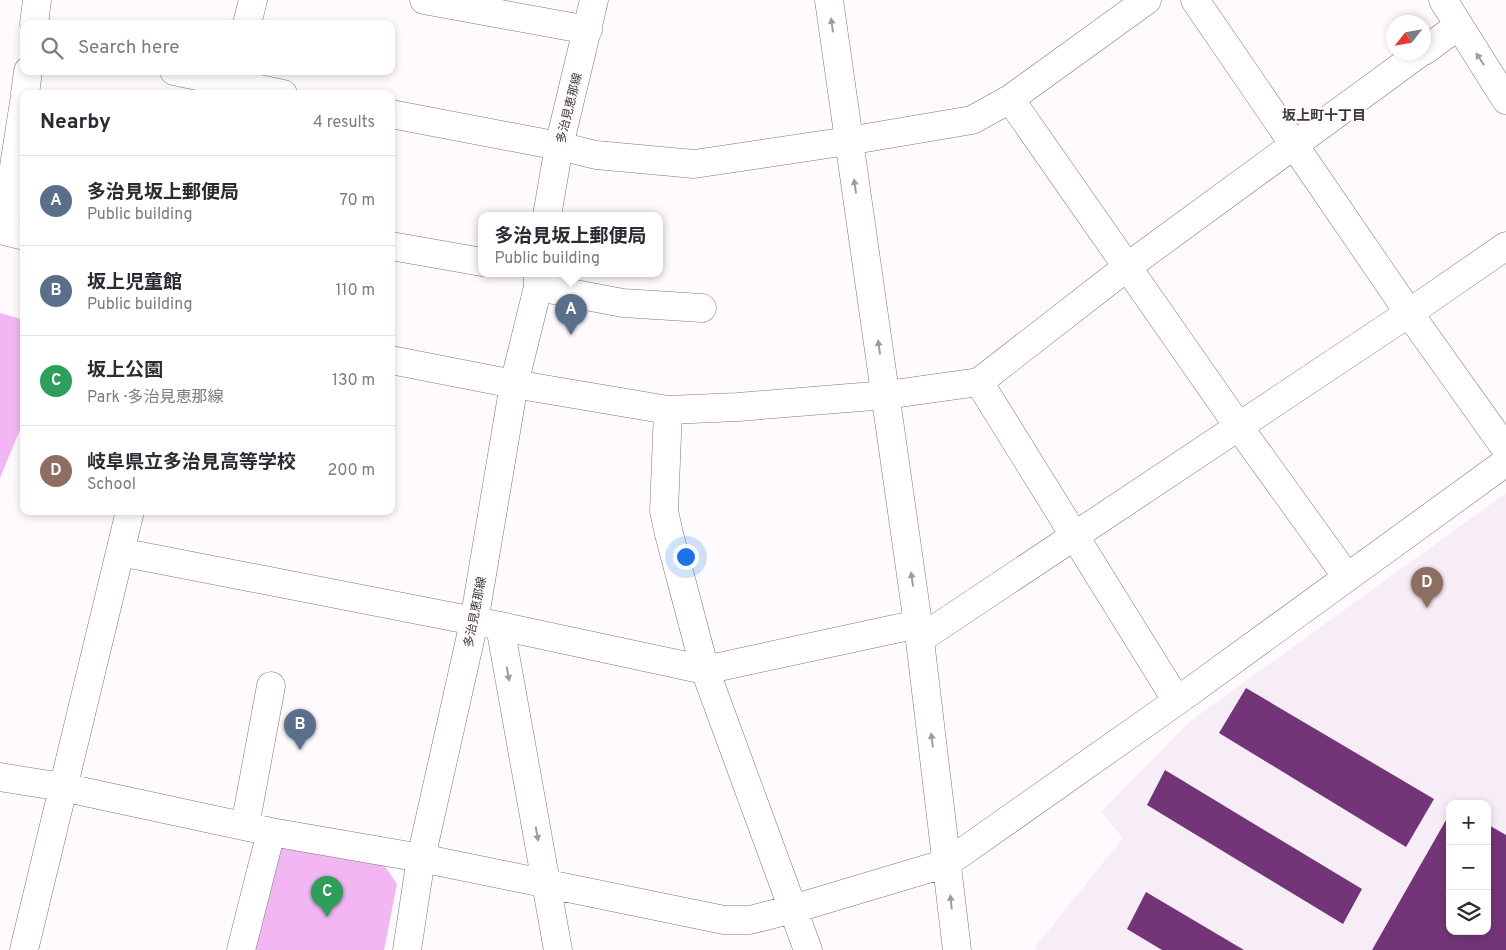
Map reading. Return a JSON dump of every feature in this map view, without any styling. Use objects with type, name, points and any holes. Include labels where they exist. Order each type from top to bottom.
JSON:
[{"type":"street","points":[[34,20],[36,0]]},
{"type":"street","points":[[249,20],[253,0]]},
{"type":"street","points":[[424,0],[588,30]]},
{"type":"street","name":"多治見恵那線","points":[[548,212],[559,146],[594,0]]},
{"type":"street","points":[[829,0],[919,632],[956,950]]},
{"type":"street","points":[[395,115],[559,146],[596,155],[694,164],[848,141],[972,120],[1010,100],[1147,0]]},
{"type":"street","points":[[1195,0],[1409,313],[1506,449]]},
{"type":"street","points":[[1444,0],[1458,26],[1506,100]]},
{"type":"street","points":[[1431,46],[1458,26]]},
{"type":"street","points":[[395,361],[514,384],[668,410],[738,407],[886,395],[978,382],[1127,267],[1411,60]]},
{"type":"street","points":[[26,90],[27,75]]},
{"type":"street","points":[[194,75],[265,90]]},
{"type":"street","points":[[1010,100],[1238,427],[1346,577]]},
{"type":"street","points":[[20,128],[4,231],[20,235]]},
{"type":"street","points":[[120,552],[487,624],[705,670],[919,632],[1074,536],[1409,313],[1506,246]]},
{"type":"street","points":[[395,247],[478,261]]},
{"type":"street","points":[[538,280],[623,303],[702,308]]},
{"type":"street","name":"多治見恵那線","points":[[407,950],[422,858],[487,624],[514,384],[538,280]]},
{"type":"street","points":[[978,382],[1178,701]]},
{"type":"street","points":[[668,410],[664,511],[705,670],[808,950]]},
{"type":"street","points":[[0,777],[62,787],[258,829],[422,858],[724,920],[750,920],[947,863],[1178,701],[1506,462]]},
{"type":"street","points":[[24,950],[129,515]]},
{"type":"street","points":[[487,624],[546,883],[558,950]]},
{"type":"street","points":[[241,950],[258,829],[271,686]]},
{"type":"shaded area","points":[[0,313],[20,319],[20,430],[0,478]]},
{"type":"shaded area","points":[[1506,493],[1506,950],[1037,950],[1035,947],[1123,838],[1101,812],[1189,722]]},
{"type":"shaded area","points":[[281,845],[380,859],[397,884],[384,950],[255,950]]},
{"type":"building","points":[[1246,688],[1434,799],[1406,847],[1219,733]]},
{"type":"building","points":[[1165,770],[1362,889],[1343,924],[1147,805]]},
{"type":"building","points":[[1446,820],[1446,935],[1491,935],[1491,826],[1506,835],[1506,950],[1372,950]]},
{"type":"building","points":[[1146,892],[1244,950],[1162,950],[1127,929]]},
{"type":"place","name":"多治見坂上郵便局","points":[[571,335]]},
{"type":"place","name":"岐阜県立多治見高等学校","points":[[1427,608]]},
{"type":"place","name":"坂上児童館","points":[[300,750]]},
{"type":"place","name":"坂上公園","points":[[327,917]]},
{"type":"district","name":"坂上町十丁目","points":[[1324,115]]}]
